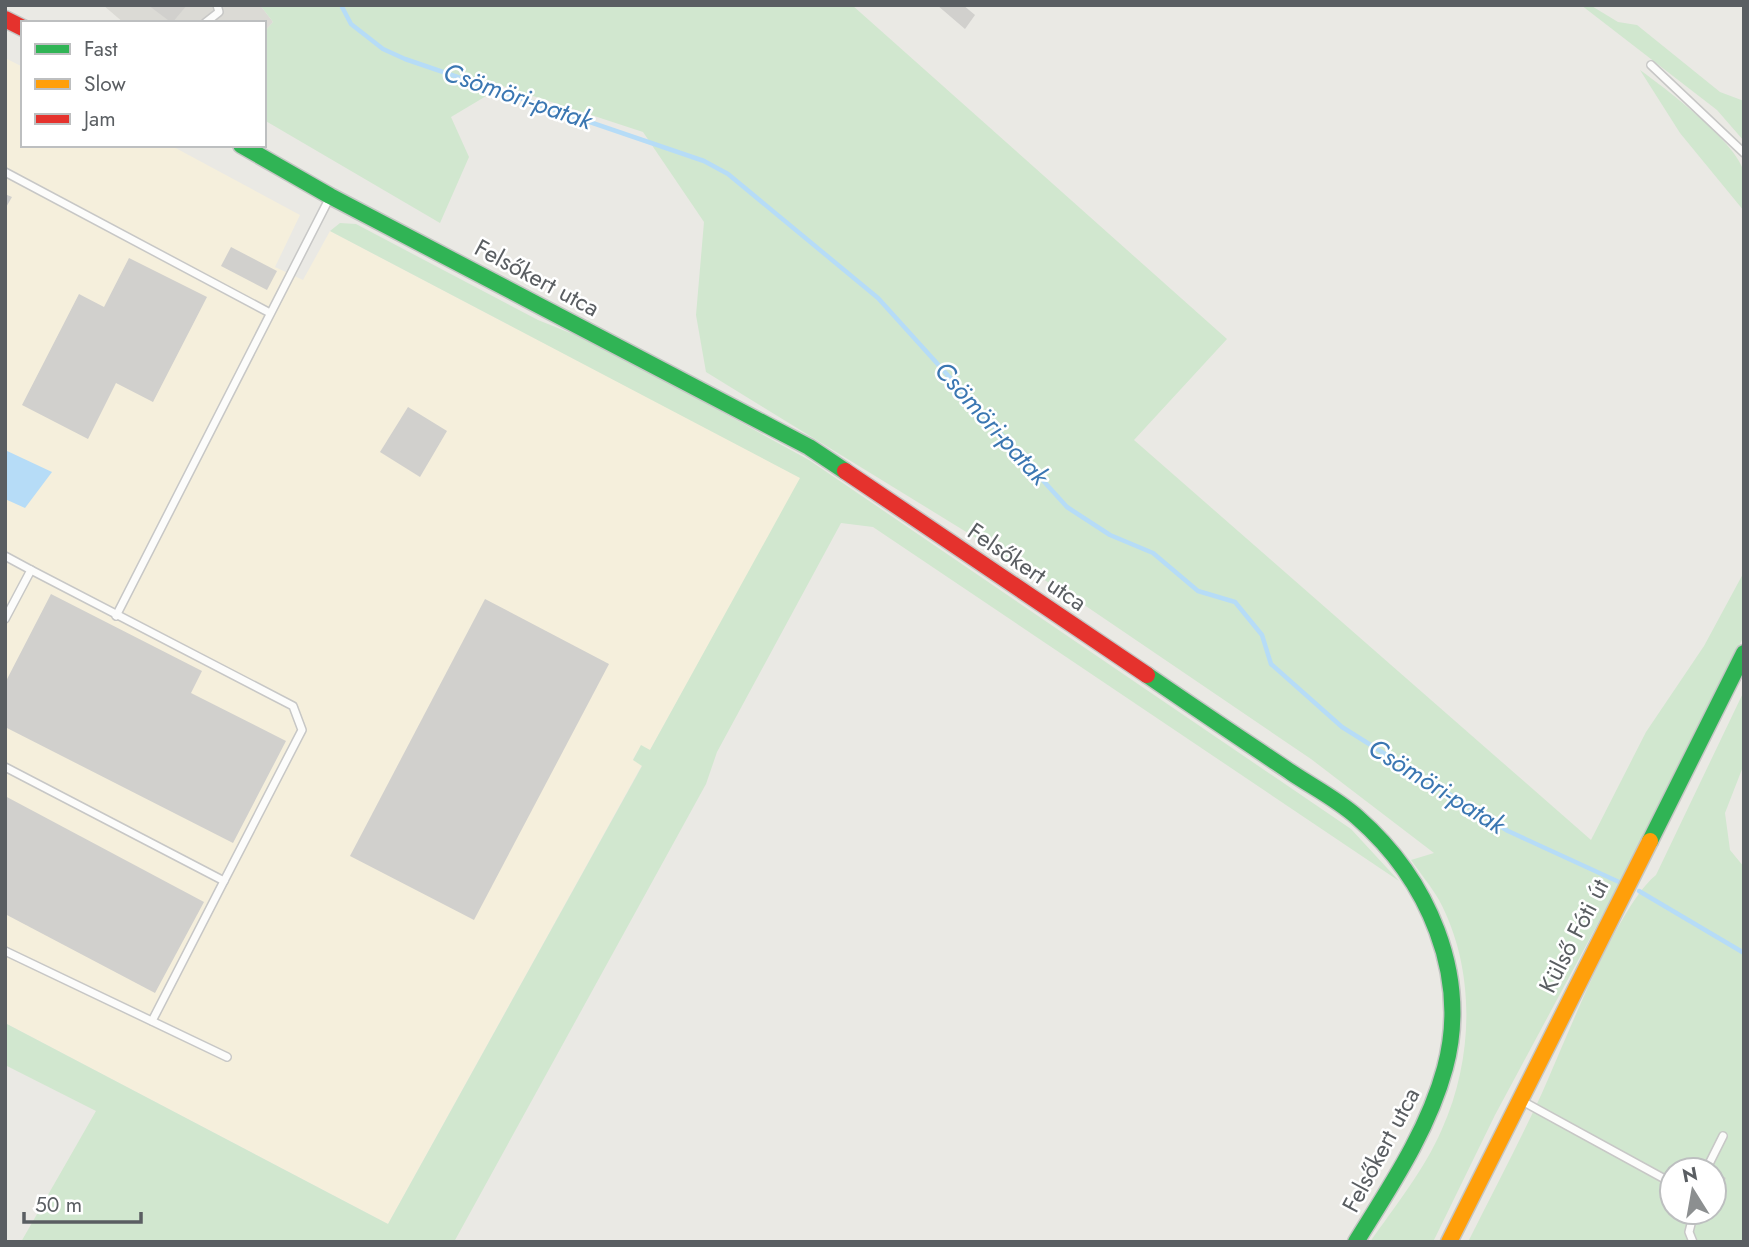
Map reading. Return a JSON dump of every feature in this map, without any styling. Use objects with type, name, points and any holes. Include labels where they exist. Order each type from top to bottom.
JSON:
[{"type":"street","points":[[5,19],[21,27]]},
{"type":"street","name":"Felsőkert utca","points":[[244,147],[330,196],[809,447],[1357,817],[1403,868],[1424,899],[1451,973],[1454,1012],[1451,1048],[1437,1096],[1418,1139],[1356,1242]]},
{"type":"street","name":"Külső Fóti út","points":[[1448,1242],[1744,653]]},
{"type":"lane","points":[[208,21],[219,12],[216,5]]},
{"type":"lane","points":[[1651,65],[1744,153]]},
{"type":"lane","points":[[5,172],[270,313]]},
{"type":"lane","points":[[116,616],[330,196]]},
{"type":"lane","points":[[5,556],[293,706],[299,717],[302,730],[152,1021]]},
{"type":"lane","points":[[5,619],[31,570]]},
{"type":"lane","points":[[5,767],[223,881]]},
{"type":"lane","points":[[5,951],[227,1057]]},
{"type":"lane","points":[[1518,1099],[1658,1175]]},
{"type":"lane","points":[[1713,1156],[1723,1136]]},
{"type":"shaded area","points":[[103,5],[260,5],[273,22],[266,30],[266,21],[122,21]]},
{"type":"shaded area","points":[[5,58],[21,66],[21,147],[174,147],[300,215],[275,267],[303,280],[330,231],[801,478],[650,750],[641,746],[633,759],[642,765],[388,1224],[5,1023]]},
{"type":"green space","points":[[260,5],[852,5],[1227,339],[1134,440],[1591,840],[1646,732],[1704,646],[1744,572],[1744,636],[1632,860],[1495,1115],[1433,1242],[1370,1242],[1409,1187],[1435,1144],[1453,1102],[1465,1044],[1465,984],[1460,955],[1439,900],[1411,860],[1434,853],[1311,759],[1077,600],[706,372],[696,315],[704,222],[643,132],[503,86],[451,117],[469,157],[440,223],[266,121],[266,30],[273,22]]},
{"type":"green space","points":[[1581,5],[1590,5],[1618,22],[1637,25],[1720,92],[1744,101],[1744,141],[1717,110]]},
{"type":"green space","points":[[1640,70],[1700,117],[1729,147],[1744,173],[1744,211],[1680,133]]},
{"type":"green space","points":[[340,223],[356,224],[538,320],[600,345],[809,460],[1351,829],[1399,881],[873,527],[841,523],[717,752],[706,784],[454,1242],[21,1242],[96,1111],[5,1065],[5,1023],[388,1224],[642,766],[633,760],[641,745],[650,750],[800,478],[330,231]]},
{"type":"green space","points":[[1744,691],[1744,764],[1725,813],[1730,850],[1744,867],[1744,1242],[1468,1242],[1533,1112],[1593,976],[1625,915],[1656,875]]},
{"type":"water","points":[[5,450],[52,472],[25,508],[5,499]]},
{"type":"building","points":[[148,5],[187,5],[174,21],[169,21]]},
{"type":"building","points":[[937,5],[963,5],[975,15],[965,29]]},
{"type":"building","points":[[5,194],[12,197],[5,209]]},
{"type":"building","points":[[231,247],[277,271],[267,290],[221,266]]},
{"type":"building","points":[[129,258],[207,297],[153,402],[116,383],[88,439],[22,405],[79,294],[104,307]]},
{"type":"building","points":[[408,407],[447,431],[420,477],[380,452]]},
{"type":"building","points":[[51,594],[202,671],[191,693],[286,741],[233,843],[5,727],[5,683]]},
{"type":"building","points":[[485,599],[609,664],[474,920],[350,856]]},
{"type":"building","points":[[5,796],[204,902],[155,993],[5,914]]},
{"type":"waterway","name":"Csömöri-patak","points":[[341,5],[351,24],[383,49],[405,59],[704,161],[728,174],[878,298],[1067,507],[1110,535],[1153,553],[1198,591],[1235,602],[1262,635],[1271,664],[1342,727],[1508,831],[1619,882]]},
{"type":"waterway","name":"Csömöri-patak","points":[[1639,891],[1744,953]]},
{"type":"traffic: fast","points":[[244,147],[330,196],[809,447],[845,471]]},
{"type":"traffic: fast","points":[[1650,841],[1744,653]]},
{"type":"traffic: fast","points":[[1147,675],[1357,817],[1404,869],[1423,899],[1437,931],[1447,964],[1452,998],[1451,1033],[1445,1068],[1429,1114],[1418,1136],[1356,1242]]},
{"type":"traffic: slow","points":[[1449,1242],[1650,841]]},
{"type":"traffic: jam","points":[[5,19],[21,27]]},
{"type":"traffic: jam","points":[[845,471],[1147,675]]}]
